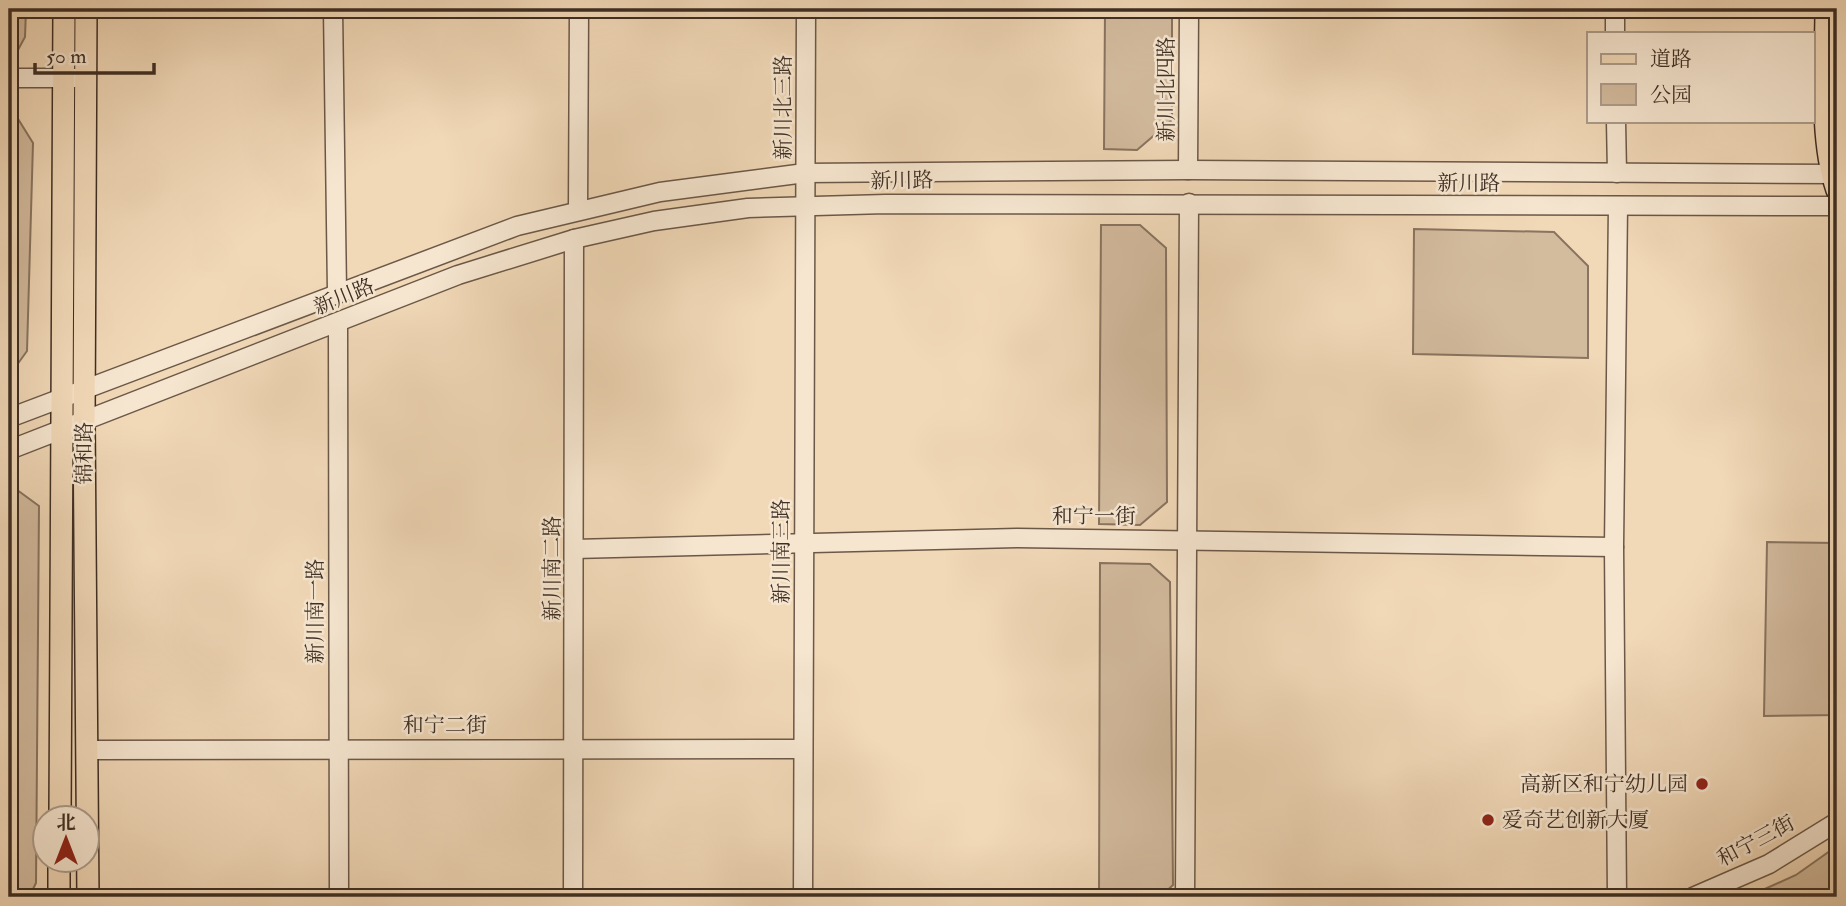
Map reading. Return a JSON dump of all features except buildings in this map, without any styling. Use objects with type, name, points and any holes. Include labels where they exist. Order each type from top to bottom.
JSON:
[{"type":"main road","name":"锦和路","points":[[60,804],[64,9]]},
{"type":"main road","name":"锦和路","points":[[86,9],[84,421],[88,897]]},
{"type":"main road","points":[[1826,9],[1835,180]]},
{"type":"main road","points":[[59,874],[59,897]]},
{"type":"street","points":[[333,9],[337,292]]},
{"type":"street","points":[[578,209],[579,9]]},
{"type":"street","name":"新川北三路","points":[[805,206],[806,9]]},
{"type":"street","name":"新川北四路","points":[[1188,170],[1189,9]]},
{"type":"street","points":[[1615,9],[1615,32]]},
{"type":"street","points":[[9,78],[86,78]]},
{"type":"street","points":[[1616,122],[1617,173]]},
{"type":"street","name":"新川路","points":[[9,418],[492,234],[578,209],[660,192],[805,173],[1188,170],[1617,173],[1835,180]]},
{"type":"street","points":[[1185,897],[1189,203]]},
{"type":"street","name":"新川路","points":[[9,450],[338,325],[458,275],[574,239],[654,221],[748,208],[1189,203],[1837,206]]},
{"type":"street","name":"新川南三路","points":[[803,897],[805,206]]},
{"type":"street","points":[[1617,897],[1614,547],[1618,206]]},
{"type":"street","name":"新川南二路","points":[[573,897],[574,239]]},
{"type":"street","name":"新川南一路","points":[[338,325],[339,897]]},
{"type":"street","name":"和宁一街","points":[[574,549],[1017,538],[1614,547]]},
{"type":"street","name":"和宁二街","points":[[88,750],[575,747],[803,749]]},
{"type":"street","name":"和宁三街","points":[[1693,897],[1769,864],[1837,822]]},
{"type":"green space","points":[[9,9],[26,9],[25,37],[12,61],[9,61]]},
{"type":"green space","points":[[1105,9],[1172,9],[1172,120],[1137,150],[1104,149]]},
{"type":"green space","points":[[9,114],[15,114],[33,143],[27,351],[9,376]]},
{"type":"green space","points":[[1101,225],[1140,225],[1166,248],[1167,502],[1140,525],[1099,524]]},
{"type":"green space","points":[[1414,229],[1554,232],[1588,266],[1588,358],[1413,354]]},
{"type":"green space","points":[[9,484],[39,506],[37,804],[32,804],[32,874],[36,874],[36,883],[29,897],[9,897]]},
{"type":"green space","points":[[1767,542],[1837,543],[1837,715],[1764,716]]},
{"type":"green space","points":[[1100,563],[1150,564],[1170,582],[1173,885],[1160,897],[1099,897]]},
{"type":"green space","points":[[1837,846],[1837,897],[1747,897],[1796,875]]},
{"type":"place","name":"高新区和宁幼儿园","points":[[1702,784]]},
{"type":"place","name":"爱奇艺创新大厦","points":[[1488,820]]}]
